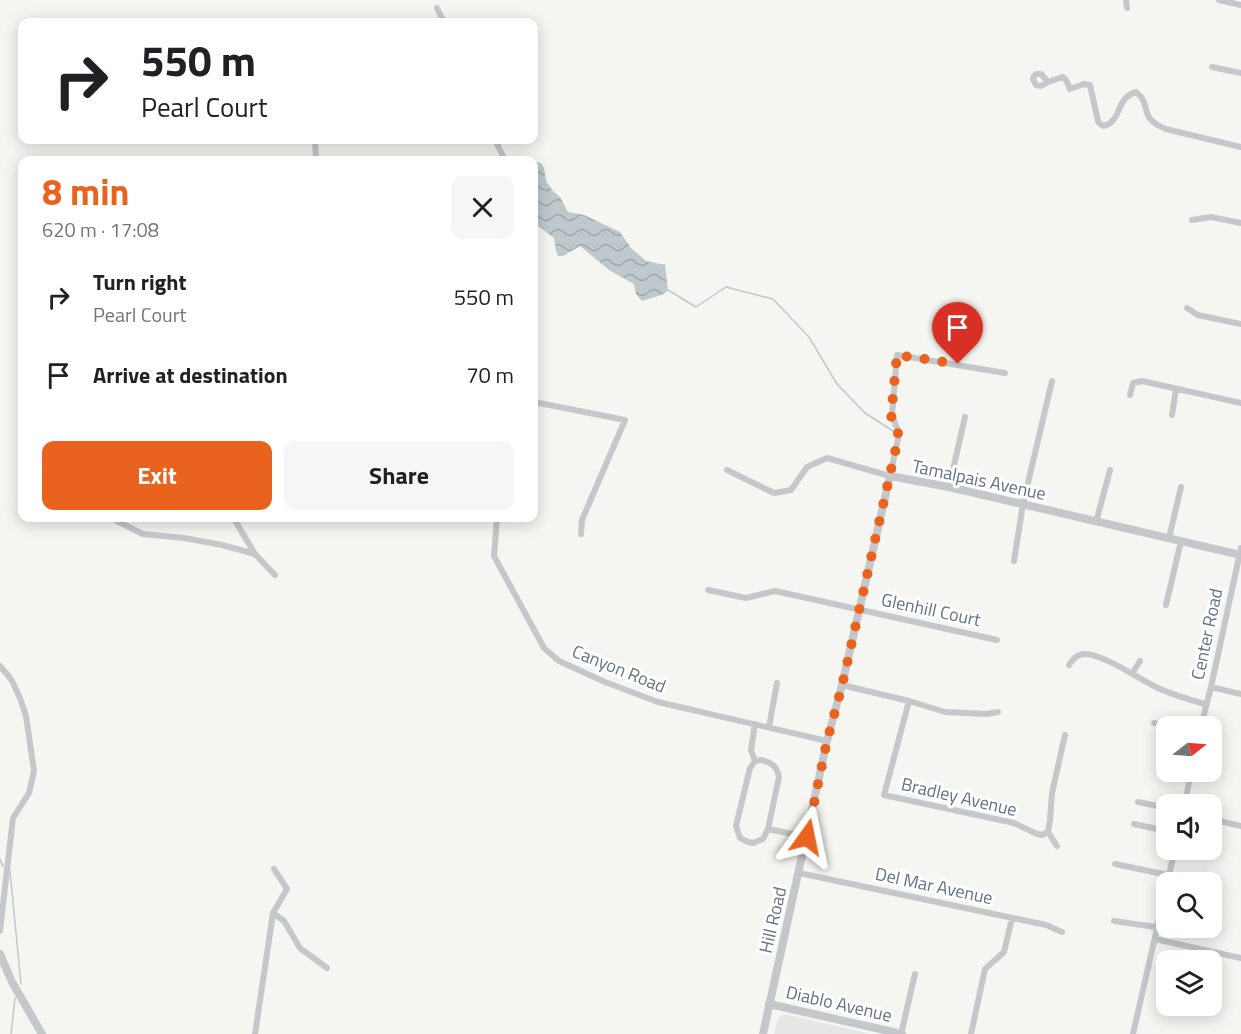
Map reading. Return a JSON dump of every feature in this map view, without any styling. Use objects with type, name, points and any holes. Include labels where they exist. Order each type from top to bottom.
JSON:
[{"type":"street","points":[[1126,0],[1127,8]]},
{"type":"street","points":[[1218,0],[1241,5]]},
{"type":"street","points":[[437,8],[442,18]]},
{"type":"street","points":[[1212,67],[1241,73]]},
{"type":"street","points":[[1048,82],[1063,77],[1070,89],[1084,84],[1090,85],[1098,121],[1104,126],[1112,122],[1127,96],[1136,92],[1142,98],[1149,118],[1156,125],[1241,147]]},
{"type":"street","points":[[1192,220],[1211,217],[1241,223]]},
{"type":"street","points":[[1187,308],[1198,315],[1241,324]]},
{"type":"street","name":"Hill Road","points":[[763,1034],[827,741],[842,686],[898,439],[898,431],[891,416],[897,355],[1005,373]]},
{"type":"street","points":[[1014,561],[1023,504],[1052,381]]},
{"type":"street","points":[[1130,395],[1133,383],[1142,381],[1241,403]]},
{"type":"street","points":[[1172,415],[1176,389]]},
{"type":"street","points":[[538,403],[625,420],[582,520],[581,534]]},
{"type":"street","points":[[949,487],[965,417]]},
{"type":"street","name":"Tamalpais Avenue","points":[[727,470],[774,493],[791,490],[807,467],[827,458],[890,476],[949,487],[1240,553]]},
{"type":"street","points":[[1096,522],[1110,470]]},
{"type":"street","points":[[1169,538],[1181,487]]},
{"type":"street","points":[[119,522],[143,534],[222,545],[255,554]]},
{"type":"street","points":[[235,522],[255,554],[275,575]]},
{"type":"street","name":"Canyon Road","points":[[497,522],[494,556],[544,648],[559,661],[605,682],[658,702],[827,741]]},
{"type":"street","points":[[1166,605],[1180,541]]},
{"type":"street","name":"Center Road","points":[[1203,716],[1240,553]]},
{"type":"street","name":"Glenhill Court","points":[[708,590],[746,598],[775,591],[997,640]]},
{"type":"street","points":[[1069,665],[1072,658],[1083,654],[1097,656],[1154,687],[1205,704]]},
{"type":"street","points":[[1132,675],[1140,661]]},
{"type":"street","points":[[0,666],[11,679],[26,716],[34,771],[29,793],[13,818],[0,931]]},
{"type":"street","points":[[769,727],[777,683]]},
{"type":"street","points":[[842,686],[909,701],[945,712],[986,714],[998,712]]},
{"type":"street","points":[[1211,687],[1241,694]]},
{"type":"street","name":"Bradley Avenue","points":[[909,701],[884,795],[1014,824],[1037,834],[1042,835],[1048,832]]},
{"type":"street","points":[[755,724],[751,750],[755,761],[748,774],[737,830],[740,838],[753,843],[763,839],[768,829],[779,777],[778,771],[772,764],[755,761]]},
{"type":"street","points":[[1057,846],[1048,832],[1052,793],[1065,735]]},
{"type":"street","points":[[1138,802],[1156,806]]},
{"type":"street","points":[[1222,821],[1241,826]]},
{"type":"street","points":[[1134,824],[1156,829]]},
{"type":"street","points":[[768,829],[807,837]]},
{"type":"street","points":[[1114,864],[1156,873]]},
{"type":"street","points":[[255,1034],[273,913],[287,889],[274,869]]},
{"type":"street","name":"Del Mar Avenue","points":[[799,873],[1046,925],[1062,932]]},
{"type":"street","points":[[273,913],[284,921],[300,948],[327,968]]},
{"type":"street","points":[[971,1034],[985,969],[1004,952],[1012,918]]},
{"type":"street","points":[[1114,921],[1156,927],[1133,1034]]},
{"type":"street","points":[[1155,939],[1241,958]]},
{"type":"street","points":[[0,954],[12,982],[42,1034]]},
{"type":"street","points":[[901,1034],[915,974]]},
{"type":"street","name":"Diablo Avenue","points":[[769,1004],[901,1034]]},
{"type":"shaded area","points":[[784,1015],[871,1034],[774,1034],[778,1018]]},
{"type":"water","points":[[538,162],[544,168],[546,181],[560,197],[568,212],[584,215],[620,232],[631,248],[646,261],[665,265],[668,290],[664,294],[642,301],[636,294],[634,284],[609,270],[580,246],[563,256],[558,256],[554,238],[538,226]]},
{"type":"waterway","points":[[668,290],[696,307],[726,287],[773,299],[809,337],[837,384],[865,413],[893,431]]},
{"type":"waterway","points":[[0,859],[3,867]]},
{"type":"waterway","points":[[10,871],[21,984]]},
{"type":"waterway","points":[[11,1034],[15,998]]},
{"type":"route","points":[[807,837],[827,741],[842,686],[898,439],[898,431],[891,416],[897,355],[958,364]]}]
